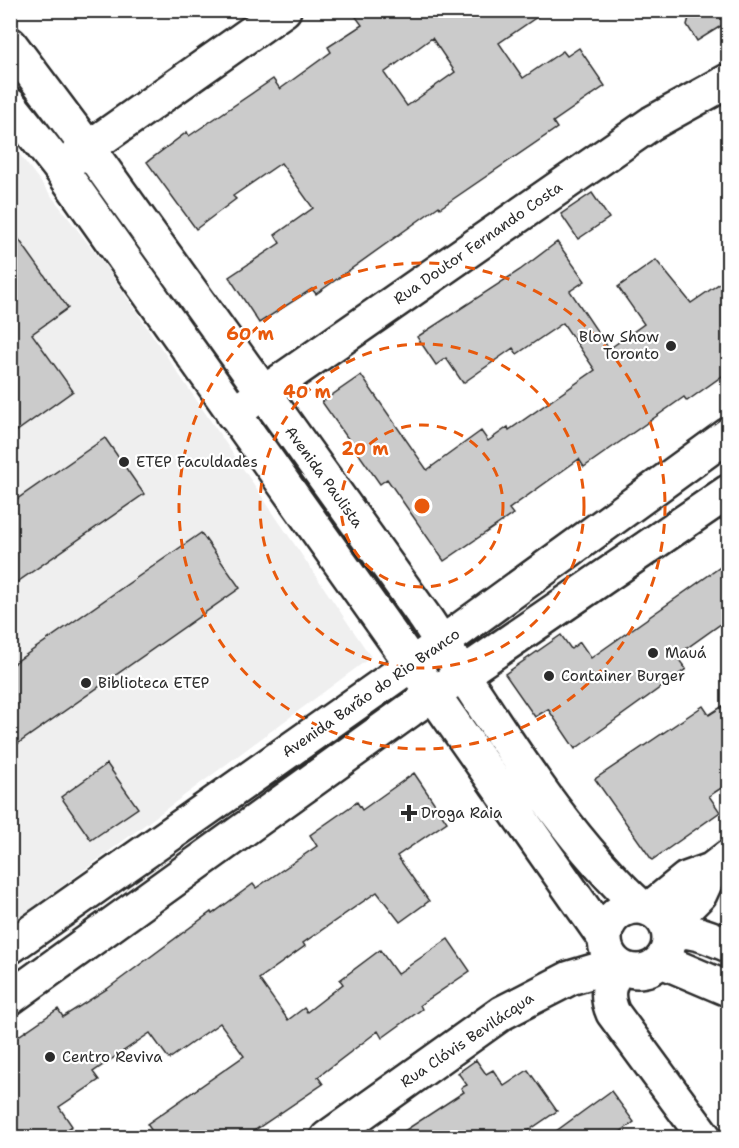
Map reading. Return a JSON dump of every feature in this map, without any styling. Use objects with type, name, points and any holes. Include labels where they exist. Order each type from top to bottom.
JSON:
[{"type":"street","points":[[60,168],[284,10]]},
{"type":"street","name":"Avenida Paulista","points":[[10,44],[88,148],[442,643],[561,817],[605,874],[641,942],[729,989]]},
{"type":"street","name":"Rua Doutor Fernando Costa","points":[[232,414],[652,123],[729,81]]},
{"type":"street","points":[[10,105],[60,168],[232,414],[433,694],[641,942]]},
{"type":"street","name":"Avenida Barão do Rio Branco","points":[[10,947],[442,643],[729,435]]},
{"type":"street","points":[[10,998],[433,694],[729,492]]},
{"type":"street","points":[[705,1137],[629,1036],[609,1004],[608,987],[686,879],[720,863]]},
{"type":"street","points":[[641,942],[687,930],[698,932],[729,945]]},
{"type":"street","name":"Rua Clóvis Bevilácqua","points":[[341,1133],[518,1004],[641,942]]},
{"type":"shaded area","name":"ETEP Faculdades","points":[[10,142],[106,267],[371,657],[11,924]]},
{"type":"building","points":[[351,10],[547,10],[499,43],[523,78],[563,51],[567,56],[579,48],[605,86],[553,122],[557,128],[440,208],[439,206],[316,294],[312,289],[259,323],[229,277],[280,243],[275,235],[313,208],[281,163],[233,196],[236,199],[196,229],[147,162],[187,132],[189,136],[273,79],[280,89],[331,52],[328,47],[362,25]],"holes":[[[432,38],[455,72],[407,106],[384,73]]]},
{"type":"building","points":[[691,10],[729,10],[729,21],[697,41],[687,25]]},
{"type":"building","points":[[592,193],[609,218],[578,239],[561,214]]},
{"type":"building","points":[[10,227],[68,308],[32,334],[73,391],[10,436]]},
{"type":"building","points":[[557,242],[585,281],[570,291],[609,349],[644,324],[618,287],[656,260],[691,303],[729,277],[729,371],[687,401],[684,397],[584,467],[579,459],[509,509],[513,514],[444,561],[387,479],[380,484],[322,402],[361,375],[427,470],[481,431],[488,441],[508,427],[509,430],[595,370],[563,323],[517,354],[513,348],[463,383],[446,358],[436,365],[417,337],[520,270]]},
{"type":"building","points":[[105,438],[144,494],[10,587],[10,504]]},
{"type":"building","points":[[201,533],[240,588],[10,749],[10,666]]},
{"type":"building","points":[[729,561],[729,618],[676,656],[686,669],[575,749],[548,709],[535,717],[505,674],[561,635],[571,649],[580,642],[591,658]]},
{"type":"building","points":[[729,702],[729,783],[709,796],[720,812],[652,860],[595,779],[703,706],[709,715]]},
{"type":"building","points":[[107,764],[138,808],[91,840],[61,797]]},
{"type":"building","points":[[414,773],[447,822],[397,856],[429,901],[400,922],[377,892],[303,943],[305,946],[259,979],[288,1020],[304,1008],[307,1012],[343,984],[340,980],[380,950],[397,974],[448,939],[470,971],[420,1005],[422,1009],[382,1038],[378,1031],[318,1077],[323,1084],[245,1137],[156,1137],[147,1124],[244,1056],[220,1023],[169,1059],[150,1033],[93,1072],[99,1080],[59,1107],[72,1126],[56,1137],[10,1137],[10,1042],[58,1009],[63,1017],[107,989],[211,912],[212,914],[253,884],[256,888],[317,846],[310,835],[357,802],[362,810]]},
{"type":"building","points":[[476,1060],[486,1074],[493,1070],[504,1086],[528,1070],[557,1111],[519,1137],[395,1137],[464,1092],[461,1088],[467,1085],[458,1073]]},
{"type":"building","points":[[611,1091],[634,1122],[613,1137],[548,1137]]},
{"type":"place","name":"Blow Show Toronto","points":[[671,346]]},
{"type":"place","name":"ETEP Faculdades","points":[[124,462]]},
{"type":"place","name":"Mauá","points":[[653,653]]},
{"type":"place","name":"Container Burger","points":[[549,676]]},
{"type":"place","name":"Biblioteca ETEP","points":[[86,683]]},
{"type":"place","name":"Droga Raia","points":[[409,813]]},
{"type":"place","name":"Centro Reviva","points":[[50,1057]]}]
